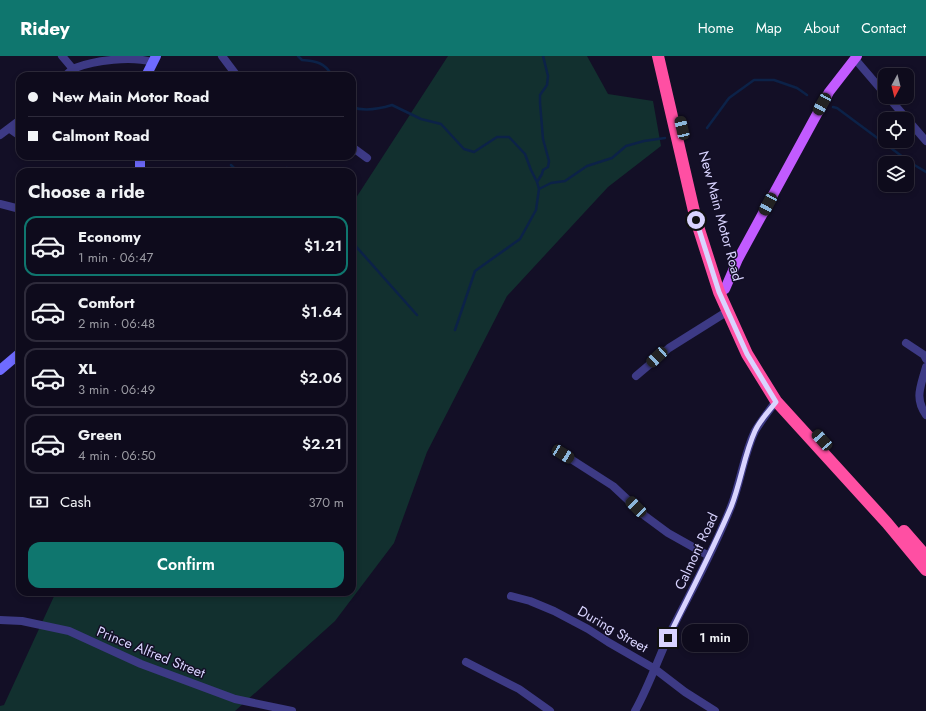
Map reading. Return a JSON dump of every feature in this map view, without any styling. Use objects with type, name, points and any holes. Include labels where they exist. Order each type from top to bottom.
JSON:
[{"type":"highway","name":"New Main Motor Road","points":[[658,56],[696,220],[722,291],[753,351],[782,396],[926,556]]},
{"type":"highway","name":"New Main Motor Road","points":[[666,56],[703,218],[722,291],[728,311],[747,354],[776,402],[887,523],[926,570]]},
{"type":"main road","points":[[722,291],[825,99],[854,57]]},
{"type":"street","points":[[62,56],[73,69]]},
{"type":"street","points":[[222,56],[234,72]]},
{"type":"street","points":[[854,57],[878,86]]},
{"type":"street","points":[[70,72],[73,69],[112,59],[154,59],[148,72]]},
{"type":"street","points":[[894,104],[901,112]]},
{"type":"street","points":[[0,135],[16,124]]},
{"type":"street","points":[[914,127],[926,142]]},
{"type":"street","points":[[10,129],[16,133]]},
{"type":"street","points":[[356,149],[367,158]]},
{"type":"street","points":[[0,204],[16,208]]},
{"type":"street","points":[[636,376],[669,348],[728,311]]},
{"type":"street","points":[[906,344],[924,355],[926,360]]},
{"type":"street","points":[[0,370],[16,356]]},
{"type":"street","points":[[926,368],[918,399],[926,415]]},
{"type":"street","name":"Calmont Road","points":[[635,711],[668,638],[709,556],[732,504],[755,432],[776,402]]},
{"type":"street","points":[[563,454],[613,486],[645,516],[668,533],[709,556]]},
{"type":"street","name":"During Street","points":[[511,596],[530,601],[554,611],[588,629],[655,669],[685,692],[715,711]]},
{"type":"street","name":"Prince Alfred Street","points":[[0,620],[22,621],[69,631],[141,664],[235,699],[292,711]]},
{"type":"street","points":[[466,662],[519,689],[550,711]]},
{"type":"green space","points":[[448,56],[587,56],[608,94],[653,101],[661,146],[608,187],[507,296],[427,452],[394,543],[356,593],[356,198]]},
{"type":"green space","points":[[54,596],[354,596],[335,621],[235,711],[0,711],[0,706],[4,705]]},
{"type":"waterway","points":[[298,56],[302,60],[312,61],[324,65],[330,72]]},
{"type":"waterway","points":[[539,189],[537,182],[543,170],[548,167],[549,161],[543,139],[540,103],[540,95],[547,85],[548,76],[543,56]]},
{"type":"waterway","points":[[707,128],[729,98],[754,80],[774,80],[797,88],[807,95]]},
{"type":"waterway","points":[[356,109],[372,109],[392,105],[421,119],[441,124],[464,149],[474,152],[497,137],[509,137],[525,154],[537,182]]},
{"type":"waterway","points":[[833,107],[837,108],[911,163],[926,172]]},
{"type":"waterway","points":[[455,330],[475,271],[520,239],[536,210],[539,189],[551,183],[565,181],[587,166],[612,158],[626,146],[644,141],[665,138]]},
{"type":"waterway","points":[[231,165],[234,168]]},
{"type":"waterway","points":[[356,246],[417,315]]},
{"type":"route","points":[[668,638],[728,514],[755,432],[776,402],[747,354],[719,292],[696,220]]}]
